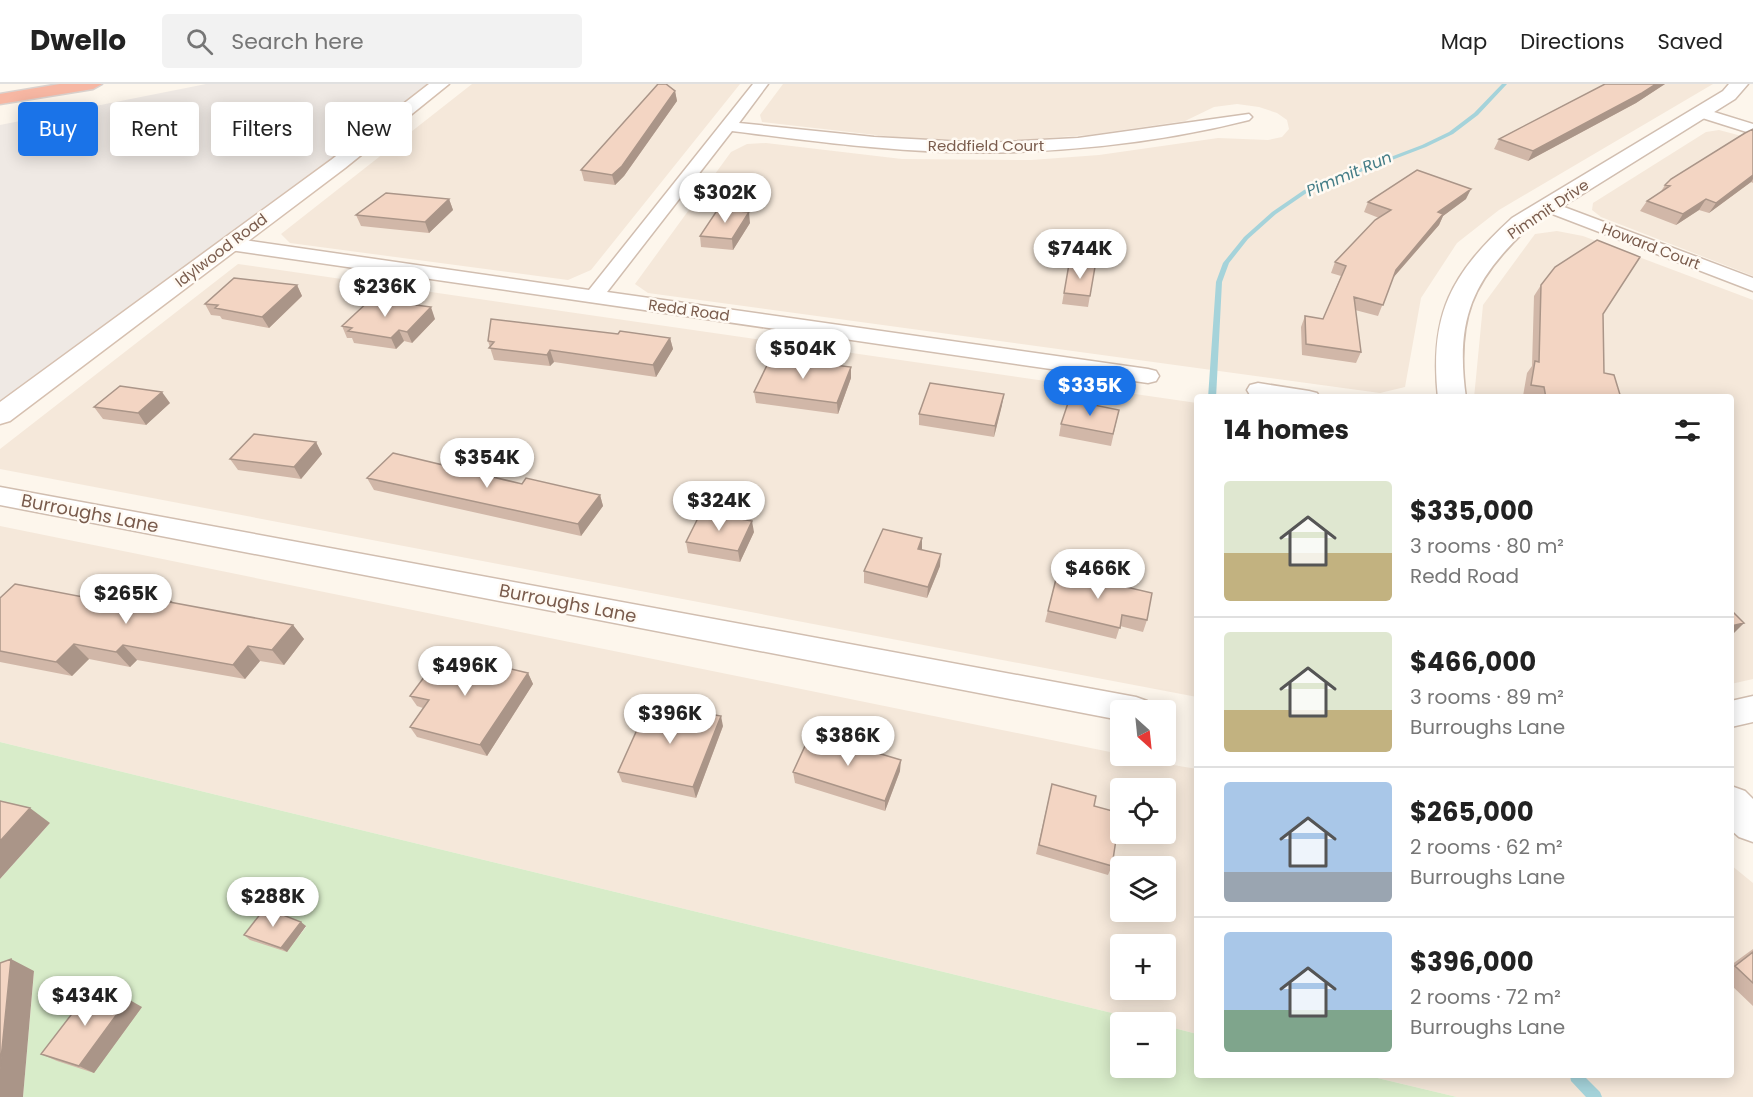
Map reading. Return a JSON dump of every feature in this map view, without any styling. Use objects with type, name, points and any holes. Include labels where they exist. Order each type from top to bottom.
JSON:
[{"type":"highway","points":[[0,99],[93,84]]},
{"type":"street","name":"Idylwood Road","points":[[0,415],[440,84]]},
{"type":"street","points":[[592,297],[761,84]]},
{"type":"street","name":"Pimmit Drive","points":[[1452,394],[1449,346],[1454,314],[1461,294],[1475,269],[1496,244],[1520,224],[1548,206],[1729,95],[1739,84]]},
{"type":"street","points":[[1701,113],[1753,129]]},
{"type":"street","name":"Reddfield Court","points":[[727,126],[880,142],[1022,147],[1111,139],[1244,117]]},
{"type":"street","name":"Howard Court","points":[[1548,206],[1753,285]]},
{"type":"street","name":"Redd Road","points":[[230,243],[1148,376]]},
{"type":"street","points":[[1258,390],[1284,394]]},
{"type":"street","name":"Burroughs Lane","points":[[0,496],[1110,705]]},
{"type":"street","points":[[1734,713],[1753,709]]},
{"type":"street","points":[[1734,807],[1753,824]]},
{"type":"shaded area","points":[[206,84],[434,84],[410,102],[325,102],[325,156],[336,156],[0,404],[0,125],[18,121],[18,156],[98,156],[98,105],[110,103],[110,156],[199,156],[199,102],[116,102]]},
{"type":"shaded area","points":[[472,84],[740,84],[591,270],[568,280],[290,243],[281,234],[380,156],[412,156],[412,131]]},
{"type":"shaded area","points":[[783,84],[1713,84],[1499,210],[1457,243],[1421,298],[1405,387],[1380,393],[648,293],[635,284],[731,152],[747,144],[766,143],[902,159],[1031,160],[1099,155],[1218,138],[1268,140],[1282,137],[1289,129],[1287,120],[1277,113],[1259,107],[1237,104],[1214,107],[1185,121],[1088,135],[1020,140],[911,139],[762,122],[760,115]]},
{"type":"shaded area","points":[[1719,130],[1753,139],[1753,276],[1601,217],[1592,210],[1593,203],[1706,132]]},
{"type":"shaded area","points":[[1557,231],[1583,236],[1753,300],[1753,679],[1734,683],[1734,394],[1474,394],[1483,305],[1535,234]]},
{"type":"shaded area","points":[[238,264],[1194,403],[1194,696],[0,469],[0,449]]},
{"type":"shaded area","points":[[0,526],[1110,752],[1110,766],[1176,765],[1194,768],[1194,1033],[1176,1029],[1176,1012],[1110,1013],[0,742]]},
{"type":"shaded area","points":[[1734,867],[1753,883],[1753,1097],[1457,1097],[1377,1078],[1734,1078]]},
{"type":"green space","points":[[0,742],[1110,1013],[1110,1078],[1176,1078],[1176,1029],[1194,1033],[1194,1078],[1377,1078],[1457,1097],[23,1097],[34,972],[0,984],[0,879],[50,823],[0,810]],"holes":[[[306,927],[295,941],[257,931]]]},
{"type":"building","points":[[658,84],[666,84],[675,91],[622,166],[612,175],[581,170]]},
{"type":"building","points":[[1605,84],[1656,84],[1533,151],[1499,139]]},
{"type":"building","points":[[1753,129],[1753,175],[1716,203],[1706,199],[1683,214],[1647,201],[1670,186],[1665,185],[1671,179]]},
{"type":"building","points":[[1417,170],[1471,189],[1438,212],[1443,214],[1396,270],[1383,305],[1354,297],[1361,352],[1306,344],[1305,316],[1323,319],[1346,266],[1335,262],[1375,220],[1391,210],[1368,202]]},
{"type":"building","points":[[386,193],[449,199],[425,222],[356,215]]},
{"type":"building","points":[[718,209],[749,212],[732,239],[700,236]]},
{"type":"building","points":[[1597,240],[1640,257],[1603,314],[1604,373],[1614,375],[1620,394],[1545,394],[1544,387],[1531,385],[1535,361],[1539,362],[1541,285],[1555,267]]},
{"type":"building","points":[[1069,264],[1095,267],[1090,296],[1064,293]]},
{"type":"building","points":[[234,278],[297,285],[262,317],[215,308],[218,305],[205,304]]},
{"type":"building","points":[[371,299],[431,307],[407,332],[399,330],[391,338],[348,331],[352,328],[342,326]]},
{"type":"building","points":[[491,319],[670,338],[653,365],[550,350],[547,355],[489,348],[494,342],[488,341]]},
{"type":"building","points":[[771,357],[851,367],[837,403],[754,392]]},
{"type":"building","points":[[930,383],[1004,394],[995,426],[919,414]]},
{"type":"building","points":[[120,386],[162,392],[138,413],[94,407]]},
{"type":"building","points":[[1069,400],[1119,410],[1113,434],[1061,424]]},
{"type":"building","points":[[254,434],[316,442],[294,467],[230,459]]},
{"type":"building","points":[[393,453],[522,484],[526,478],[600,495],[578,524],[367,478]]},
{"type":"building","points":[[701,512],[752,521],[738,551],[686,542]]},
{"type":"building","points":[[883,529],[922,538],[918,549],[941,554],[928,587],[864,571]]},
{"type":"building","points":[[1058,571],[1152,593],[1147,620],[1122,615],[1120,628],[1048,611]]},
{"type":"building","points":[[15,584],[83,597],[96,584],[168,597],[164,601],[293,625],[272,650],[248,646],[233,665],[123,645],[116,652],[74,644],[56,662],[0,651],[0,598]]},
{"type":"building","points":[[1734,613],[1744,623],[1734,625]]},
{"type":"building","points":[[442,653],[528,673],[480,745],[410,727],[429,700],[410,696]]},
{"type":"building","points":[[649,703],[721,716],[693,787],[618,772]]},
{"type":"building","points":[[811,733],[901,760],[885,801],[793,772]]},
{"type":"building","points":[[1052,784],[1096,796],[1094,806],[1110,810],[1110,844],[1115,844],[1114,856],[1110,856],[1110,865],[1039,845]]},
{"type":"building","points":[[0,801],[30,808],[0,841]]},
{"type":"building","points":[[265,908],[301,922],[281,948],[244,935]]},
{"type":"building","points":[[1753,952],[1753,983],[1735,966]]},
{"type":"building","points":[[11,959],[0,1069],[0,963]]},
{"type":"building","points":[[91,989],[128,999],[79,1066],[41,1054]]},
{"type":"waterway","name":"Pimmit Run","points":[[1212,394],[1219,282],[1226,263],[1246,238],[1274,213],[1306,191],[1424,146],[1451,133],[1476,114],[1505,84]]},
{"type":"waterway","name":"Pimmit Run","points":[[1578,1078],[1595,1097]]}]
